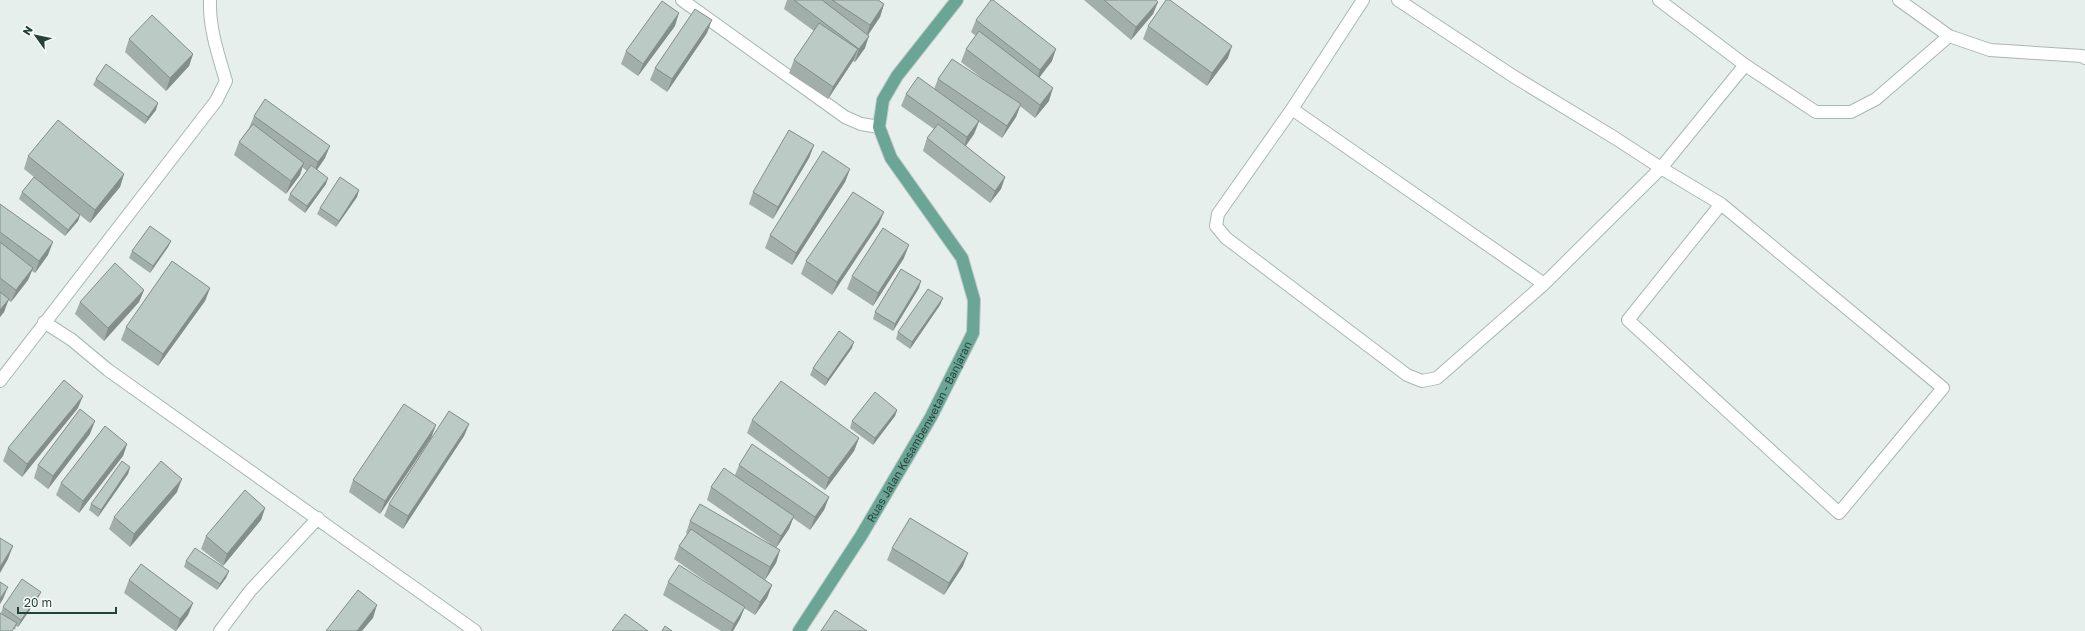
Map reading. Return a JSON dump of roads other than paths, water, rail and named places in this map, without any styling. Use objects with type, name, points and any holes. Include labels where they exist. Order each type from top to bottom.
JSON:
[{"type":"main road","name":"Ruas Jalan Kesambenwetan - Banjaran","points":[[799,631],[861,536],[927,423],[973,333],[974,300],[962,258],[891,158],[879,128],[883,100],[897,76],[957,0]]},
{"type":"street","points":[[0,381],[216,101],[226,81],[214,40],[210,18],[210,0]]},
{"type":"street","points":[[682,0],[845,117],[862,124],[879,128]]},
{"type":"street","points":[[1363,0],[1292,110],[1218,214],[1216,226],[1226,238],[1407,375],[1422,381],[1437,378],[1544,284],[1661,168],[1745,65]]},
{"type":"street","points":[[1398,0],[1513,76],[1721,204],[1943,388],[1839,513],[1628,320],[1721,204]]},
{"type":"street","points":[[1660,0],[1745,65],[1816,112],[1851,112],[1876,99],[1949,36]]},
{"type":"street","points":[[1899,0],[1949,36],[1990,50],[2084,55]]},
{"type":"street","points":[[1292,110],[1544,284]]},
{"type":"street","points":[[44,322],[72,340],[108,370],[475,631]]},
{"type":"street","points":[[220,631],[250,590],[318,518]]}]
